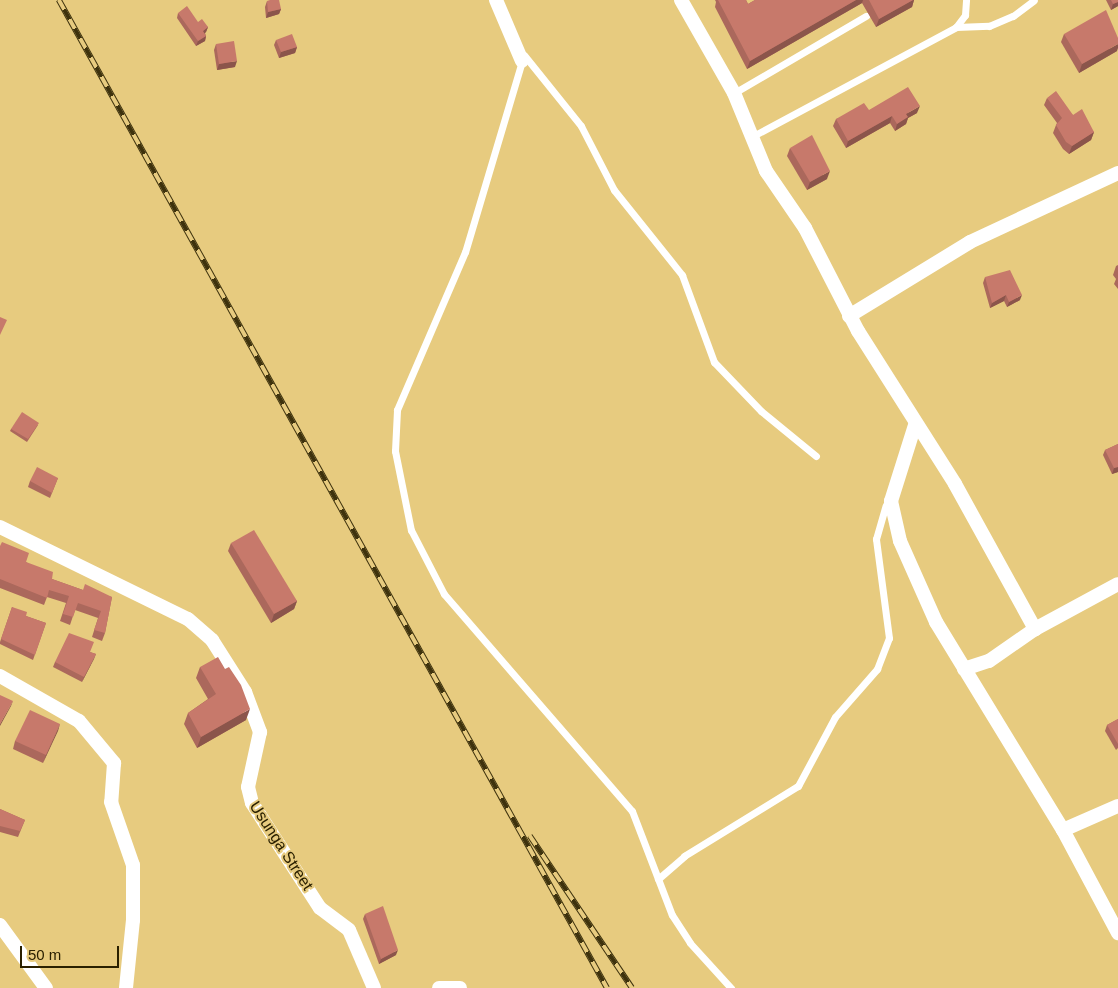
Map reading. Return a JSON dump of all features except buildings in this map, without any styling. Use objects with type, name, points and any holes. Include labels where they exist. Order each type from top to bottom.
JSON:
[{"type":"street","points":[[496,0],[521,56]]},
{"type":"street","points":[[681,0],[734,94],[754,136],[766,171],[805,228],[849,316],[914,425],[955,484],[1035,629]]},
{"type":"street","points":[[849,316],[970,242],[1118,173]]},
{"type":"street","points":[[914,425],[891,501],[892,516],[936,622],[1063,830],[1118,933]]},
{"type":"street","name":"Usunga Street","points":[[0,527],[188,619],[212,640],[245,692],[260,732],[248,787],[252,804],[320,908],[349,930],[374,988]]},
{"type":"street","points":[[964,669],[990,661],[1035,629],[1118,584]]},
{"type":"street","points":[[977,689],[990,661]]},
{"type":"street","points":[[0,676],[79,721],[114,762],[111,802],[133,865],[133,920],[126,988]]},
{"type":"street","points":[[1063,830],[1118,806]]},
{"type":"street","points":[[0,925],[46,988]]},
{"type":"street","points":[[439,988],[460,988]]},
{"type":"lane","points":[[754,136],[956,27],[965,16],[966,0]]},
{"type":"lane","points":[[956,27],[989,26],[1013,16],[1034,0]]},
{"type":"lane","points":[[734,94],[866,16]]},
{"type":"lane","points":[[521,56],[581,126],[611,186],[674,262],[714,362],[761,411],[816,456]]},
{"type":"lane","points":[[521,56],[465,252],[397,410],[395,451],[411,530],[444,594],[632,811],[668,908],[690,943],[731,988]]},
{"type":"lane","points":[[658,879],[684,856],[798,786],[835,717],[877,668],[889,638],[876,539],[886,505]]},
{"type":"railway","points":[[59,0],[607,988]]},
{"type":"railway","points":[[530,836],[632,988]]}]
